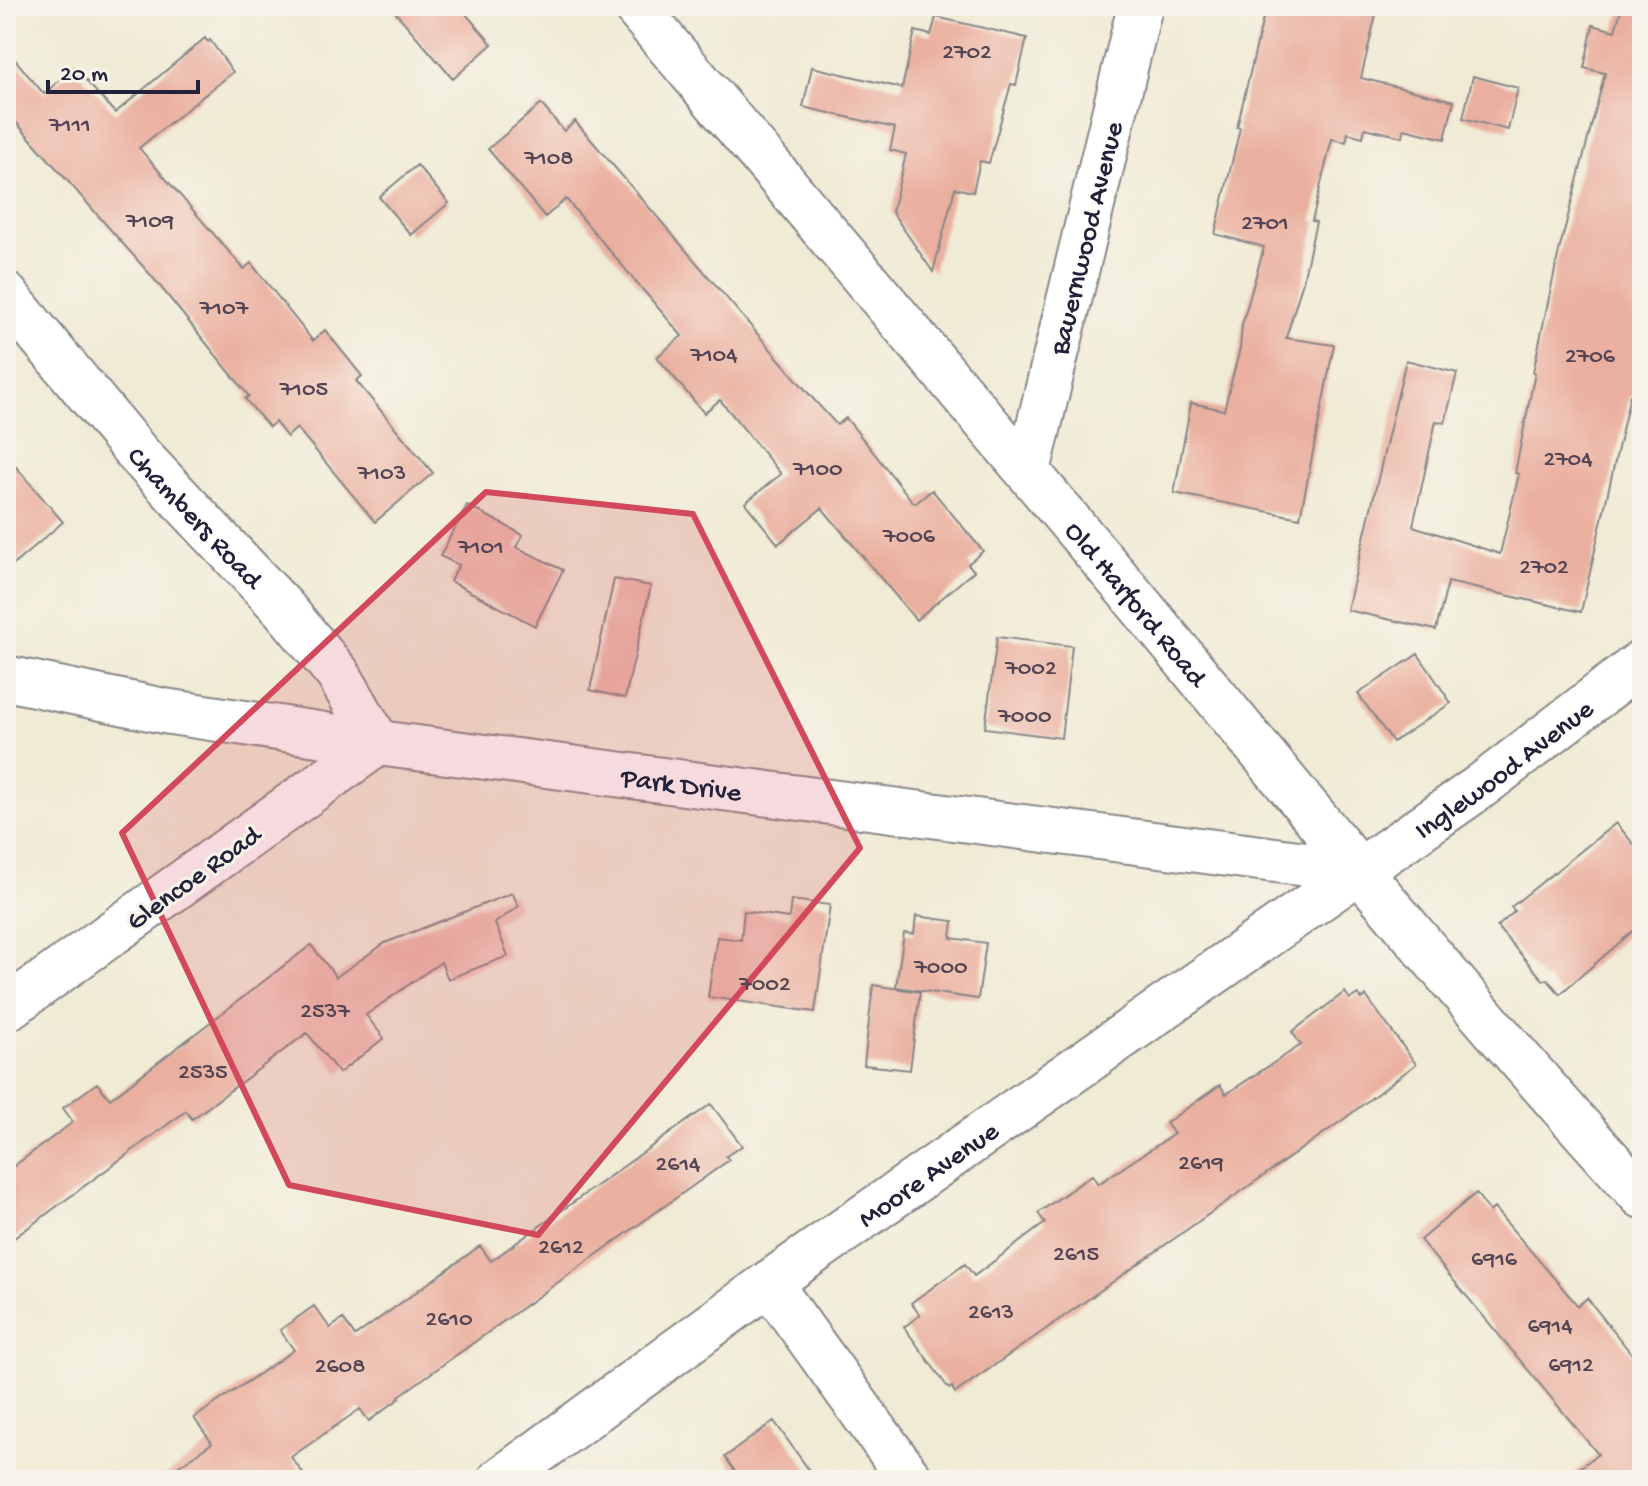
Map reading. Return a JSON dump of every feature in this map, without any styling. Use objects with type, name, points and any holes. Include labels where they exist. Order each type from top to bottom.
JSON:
[{"type":"street","name":"Old Harford Road","points":[[635,6],[1028,471],[1360,871],[1572,1120],[1642,1196]]},
{"type":"street","name":"Bauernwood Avenue","points":[[1028,471],[1140,6]]},
{"type":"street","name":"Chambers Road","points":[[6,295],[139,455],[293,620],[338,674],[378,743]]},
{"type":"street","name":"Inglewood Avenue","points":[[1360,871],[1481,786],[1642,662]]},
{"type":"street","name":"Park Drive","points":[[6,678],[164,711],[378,743],[1360,871]]},
{"type":"street","name":"Glencoe Road","points":[[6,1009],[378,743]]},
{"type":"street","name":"Moore Avenue","points":[[500,1480],[769,1283],[1360,871]]},
{"type":"street","points":[[769,1283],[911,1480]]},
{"type":"highlighted area","points":[[486,492],[693,514],[860,848],[538,1235],[289,1185],[122,833]]},
{"type":"building","points":[[390,6],[459,6],[492,44],[453,79]]},
{"type":"building","points":[[1266,6],[1378,6],[1361,78],[1454,101],[1445,139],[1404,129],[1403,137],[1365,128],[1363,137],[1348,133],[1346,142],[1332,139],[1312,221],[1316,222],[1303,281],[1286,338],[1334,345],[1300,518],[1174,493],[1191,403],[1224,410],[1240,348],[1242,325],[1264,247],[1215,234]]},
{"type":"building","points":[[1622,6],[1642,6],[1642,368],[1636,397],[1630,395],[1581,612],[1448,582],[1436,630],[1347,610],[1406,360],[1457,373],[1445,423],[1436,421],[1413,526],[1500,554],[1519,474],[1515,473],[1533,372],[1559,251],[1605,73],[1584,68],[1593,25],[1615,31]]},
{"type":"building","points":[[936,17],[1027,38],[1016,85],[1011,84],[989,163],[980,161],[973,192],[955,188],[933,272],[892,212],[906,154],[890,150],[895,128],[803,107],[812,67],[902,88],[915,31],[931,35]]},
{"type":"building","points":[[205,38],[208,42],[210,40],[233,72],[139,148],[244,269],[251,263],[313,341],[325,330],[362,376],[356,381],[433,473],[375,522],[297,428],[287,437],[275,422],[269,427],[245,399],[249,396],[155,280],[6,111],[6,49],[44,94],[74,67],[115,113]]},
{"type":"building","points":[[1473,76],[1518,88],[1508,130],[1463,118]]},
{"type":"building","points":[[541,104],[564,131],[575,121],[815,401],[837,425],[846,418],[913,502],[916,503],[932,490],[983,551],[968,564],[974,571],[916,620],[822,508],[778,544],[745,503],[781,474],[720,400],[704,413],[657,357],[682,336],[566,199],[545,217],[488,149]]},
{"type":"building","points":[[417,165],[449,203],[411,235],[379,197]]},
{"type":"building","points":[[6,455],[63,522],[6,571]]},
{"type":"building","points":[[467,505],[523,535],[516,547],[563,570],[535,626],[450,581],[459,565],[440,556]]},
{"type":"building","points":[[614,579],[651,586],[625,698],[590,690]]},
{"type":"building","points":[[997,637],[1072,646],[1061,738],[985,728]]},
{"type":"building","points":[[1418,654],[1451,703],[1393,742],[1358,694]]},
{"type":"building","points":[[1616,823],[1642,854],[1642,923],[1560,994],[1547,979],[1544,981],[1497,927],[1515,911],[1511,907]]},
{"type":"building","points":[[512,893],[519,906],[495,923],[508,956],[448,979],[441,962],[366,1015],[384,1038],[339,1073],[307,1033],[192,1119],[186,1111],[6,1244],[6,1172],[73,1122],[63,1108],[97,1083],[110,1099],[311,945],[336,977],[385,943]]},
{"type":"building","points":[[791,900],[830,905],[815,1012],[708,997],[717,937],[741,940],[744,911],[789,918]]},
{"type":"building","points":[[916,916],[953,921],[951,938],[986,943],[978,999],[896,987],[904,933],[914,934]]},
{"type":"building","points":[[873,985],[920,992],[910,1070],[864,1065]]},
{"type":"building","points":[[1345,992],[1350,999],[1358,994],[1362,999],[1366,996],[1416,1064],[1344,1119],[955,1393],[952,1387],[949,1389],[904,1327],[920,1315],[911,1303],[965,1264],[974,1276],[1045,1223],[1038,1213],[1092,1175],[1098,1184],[1174,1134],[1166,1123],[1220,1085],[1226,1094],[1301,1045],[1292,1032]]},
{"type":"building","points":[[711,1104],[742,1146],[726,1156],[729,1160],[399,1396],[369,1421],[360,1409],[291,1457],[308,1480],[159,1480],[212,1443],[194,1418],[294,1350],[280,1330],[314,1306],[330,1328],[343,1319],[355,1336],[480,1246],[491,1261]]},
{"type":"building","points":[[1476,1193],[1490,1212],[1494,1208],[1578,1306],[1587,1298],[1642,1367],[1642,1480],[1564,1480],[1598,1454],[1420,1240]]},
{"type":"building","points":[[774,1421],[816,1480],[741,1480],[725,1457]]}]
